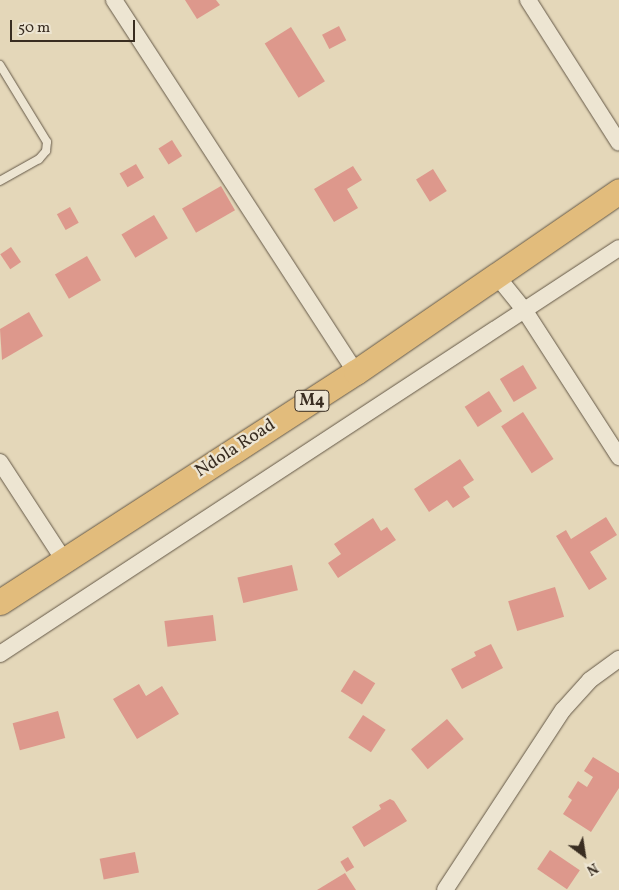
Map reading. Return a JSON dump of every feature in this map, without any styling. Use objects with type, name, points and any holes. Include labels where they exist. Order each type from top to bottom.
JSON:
[{"type":"main road","name":"Ndola Road","points":[[0,602],[356,372],[619,191]]},
{"type":"street","points":[[114,0],[356,372]]},
{"type":"street","points":[[528,0],[619,143]]},
{"type":"street","points":[[0,654],[619,248]]},
{"type":"street","points":[[496,275],[525,311],[619,457]]},
{"type":"street","points":[[0,462],[64,560]]},
{"type":"street","points":[[451,888],[563,710],[590,680],[619,659]]},
{"type":"lane","points":[[0,65],[47,142],[46,152],[38,159],[0,181]]},
{"type":"building","points":[[185,0],[216,0],[220,5],[197,19]]},
{"type":"building","points":[[339,26],[346,40],[329,49],[322,35]]},
{"type":"building","points":[[291,27],[325,81],[299,98],[265,43]]},
{"type":"building","points":[[172,140],[182,156],[168,165],[158,148]]},
{"type":"building","points":[[136,164],[144,178],[128,187],[120,174]]},
{"type":"building","points":[[353,166],[362,180],[347,189],[358,208],[334,222],[314,189]]},
{"type":"building","points":[[433,169],[447,191],[430,202],[416,180]]},
{"type":"building","points":[[221,186],[235,210],[196,233],[182,208]]},
{"type":"building","points":[[70,207],[79,223],[66,230],[57,214]]},
{"type":"building","points":[[154,215],[168,238],[135,258],[121,235]]},
{"type":"building","points":[[11,247],[21,262],[10,269],[0,254]]},
{"type":"building","points":[[87,256],[101,280],[69,299],[55,274]]},
{"type":"building","points":[[29,312],[43,336],[2,360],[0,329]]},
{"type":"building","points":[[523,365],[537,388],[514,402],[500,379]]},
{"type":"building","points":[[489,391],[502,411],[478,427],[465,407]]},
{"type":"building","points":[[523,412],[553,459],[532,473],[501,426]]},
{"type":"building","points":[[460,459],[474,480],[463,487],[470,497],[453,508],[447,500],[429,512],[414,489]]},
{"type":"building","points":[[606,517],[617,535],[590,552],[607,579],[589,590],[556,536],[566,530],[571,539]]},
{"type":"building","points":[[373,518],[381,531],[387,527],[396,540],[338,578],[328,563],[341,554],[334,544]]},
{"type":"building","points":[[292,565],[298,590],[243,603],[237,578]]},
{"type":"building","points":[[555,587],[564,617],[517,631],[508,601]]},
{"type":"building","points":[[213,615],[216,641],[168,647],[164,621]]},
{"type":"building","points":[[491,644],[503,668],[462,689],[451,669],[476,656],[474,652]]},
{"type":"building","points":[[354,670],[375,683],[362,704],[341,691]]},
{"type":"building","points":[[139,684],[146,696],[162,686],[179,714],[137,739],[113,699]]},
{"type":"building","points":[[58,711],[65,738],[20,750],[13,723]]},
{"type":"building","points":[[363,715],[386,730],[371,752],[348,738]]},
{"type":"building","points":[[447,719],[464,739],[428,769],[411,749]]},
{"type":"building","points":[[593,757],[619,773],[619,788],[591,832],[563,814],[572,800],[568,797],[578,781],[587,787],[593,777],[584,771]]},
{"type":"building","points":[[390,799],[394,801],[407,821],[364,847],[352,827],[381,809],[379,805]]},
{"type":"building","points":[[550,850],[580,870],[567,889],[537,869]]},
{"type":"building","points":[[135,852],[139,873],[104,879],[100,859]]},
{"type":"building","points":[[348,857],[354,867],[346,872],[340,862]]},
{"type":"building","points":[[345,873],[356,890],[317,890]]}]
